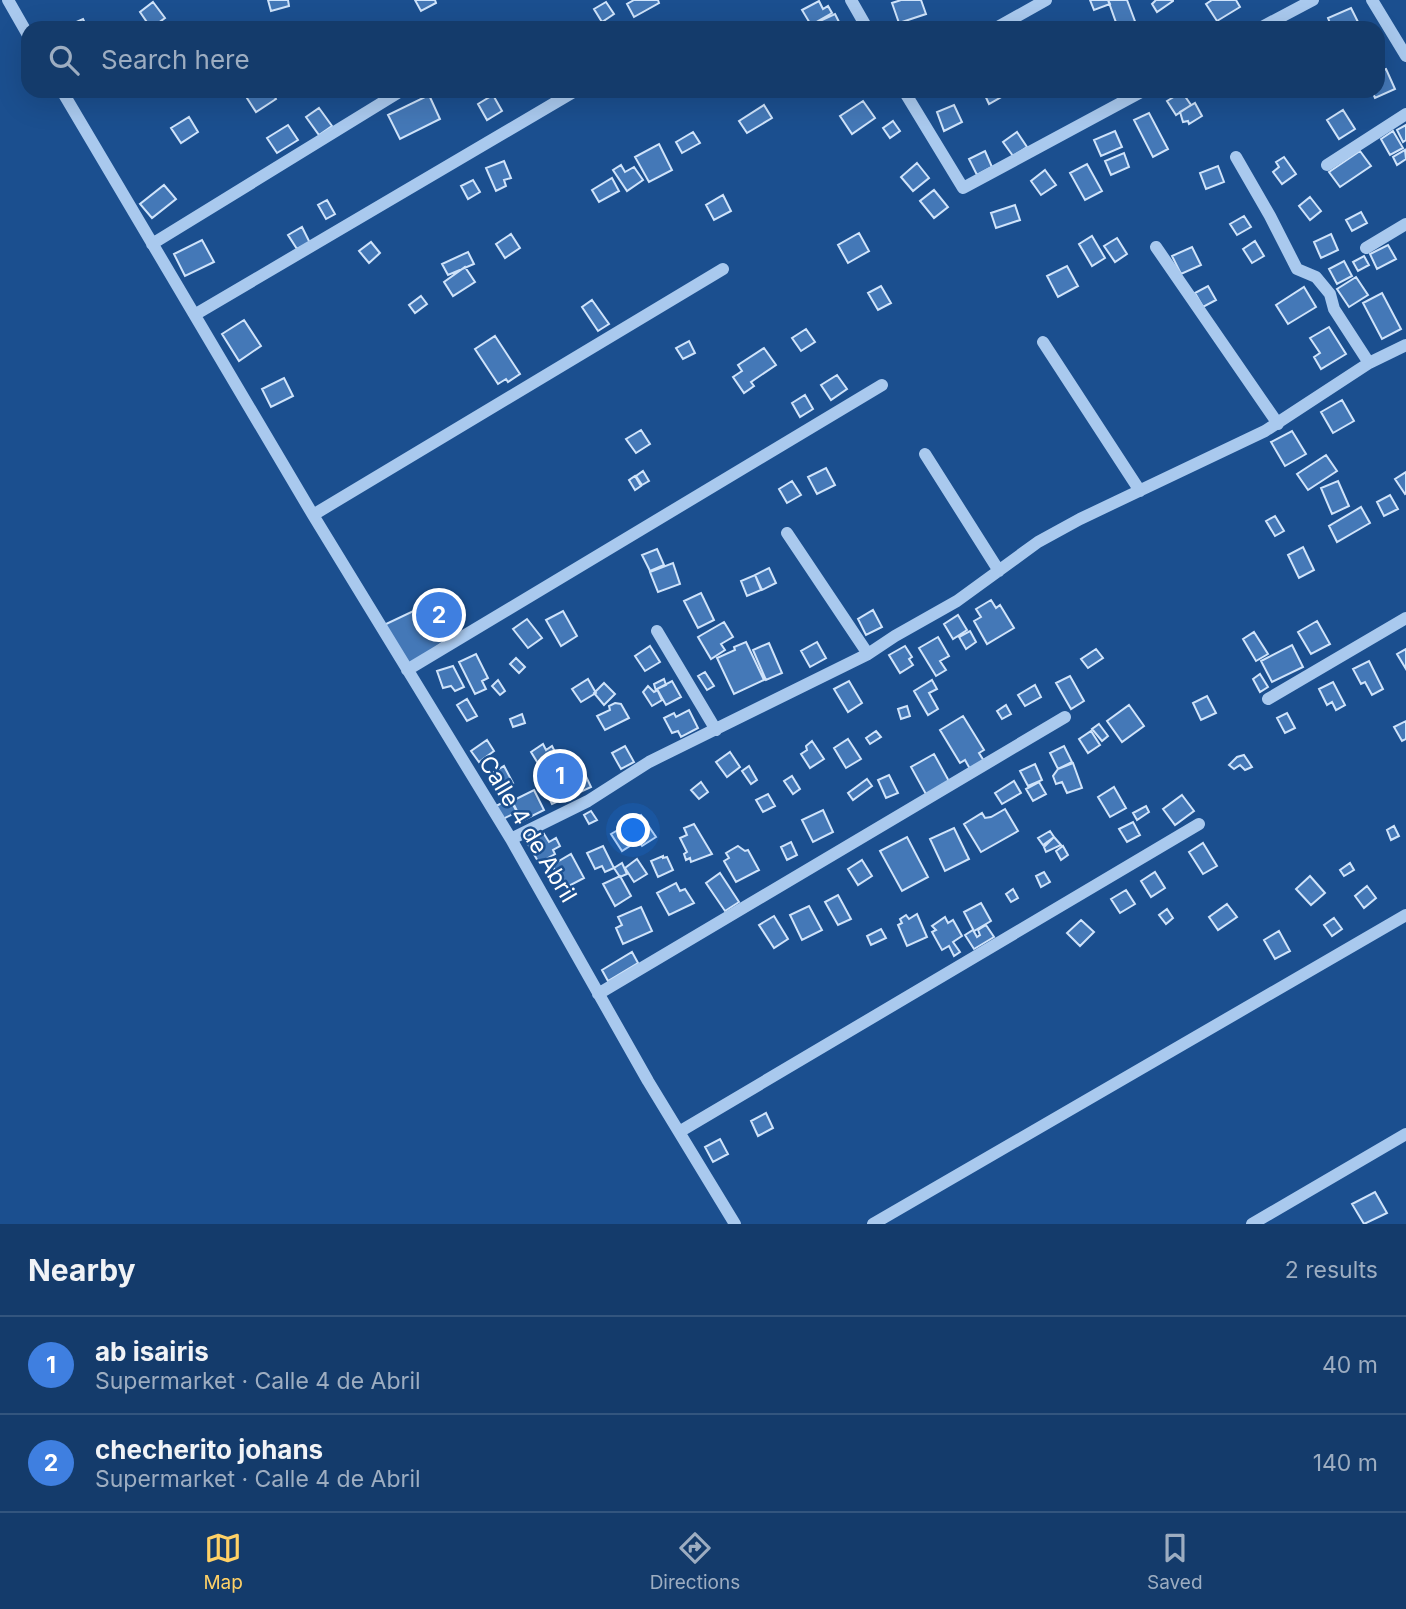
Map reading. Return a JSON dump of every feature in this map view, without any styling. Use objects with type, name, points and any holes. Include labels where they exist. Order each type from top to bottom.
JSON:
[{"type":"street","points":[[8,0],[21,23]]},
{"type":"street","points":[[851,0],[863,21]]},
{"type":"street","points":[[1008,21],[1046,0]]},
{"type":"street","points":[[1274,21],[1312,0]]},
{"type":"street","points":[[1372,0],[1385,21]]},
{"type":"street","points":[[1385,21],[1406,56]]},
{"type":"street","name":"Calle 4 de Abril","points":[[66,98],[313,515],[511,839],[598,994],[734,1224]]},
{"type":"street","points":[[152,244],[390,98]]},
{"type":"street","points":[[196,314],[563,98]]},
{"type":"street","points":[[908,98],[964,188],[1130,98]]},
{"type":"street","points":[[1327,164],[1406,114]]},
{"type":"street","points":[[1236,157],[1297,269],[1316,277],[1330,294],[1334,309],[1369,363]]},
{"type":"street","points":[[1366,248],[1406,224]]},
{"type":"street","points":[[1156,247],[1278,424]]},
{"type":"street","points":[[313,515],[723,269]]},
{"type":"street","points":[[1043,342],[1140,491]]},
{"type":"street","points":[[511,839],[588,801],[649,762],[868,654],[957,601],[1038,542],[1278,424],[1369,363],[1406,345]]},
{"type":"street","points":[[407,670],[882,385]]},
{"type":"street","points":[[925,454],[999,570]]},
{"type":"street","points":[[787,533],[868,654]]},
{"type":"street","points":[[1268,699],[1406,618]]},
{"type":"street","points":[[657,631],[716,730]]},
{"type":"street","points":[[598,994],[1065,717]]},
{"type":"street","points":[[679,1132],[1199,824]]},
{"type":"street","points":[[873,1224],[1406,915]]},
{"type":"street","points":[[1252,1224],[1406,1134]]},
{"type":"building","points":[[268,0],[288,0],[289,6],[271,11]]},
{"type":"building","points":[[415,0],[435,0],[436,3],[421,11]]},
{"type":"building","points":[[634,0],[658,0],[659,3],[634,17],[627,4]]},
{"type":"building","points":[[921,0],[926,14],[898,21],[892,3]]},
{"type":"building","points":[[1090,0],[1108,0],[1110,4],[1094,10]]},
{"type":"building","points":[[1108,0],[1127,0],[1135,21],[1116,21]]},
{"type":"building","points":[[1156,0],[1173,1],[1157,12],[1152,4]]},
{"type":"building","points":[[1212,0],[1236,0],[1240,7],[1217,21],[1206,4]]},
{"type":"building","points":[[819,1],[823,9],[828,6],[832,13],[818,21],[809,21],[802,10]]},
{"type":"building","points":[[153,2],[165,18],[161,21],[146,21],[140,12]]},
{"type":"building","points":[[606,2],[614,14],[601,21],[594,9]]},
{"type":"building","points":[[1351,8],[1358,21],[1329,21],[1328,18]]},
{"type":"building","points":[[835,14],[838,21],[820,21]]},
{"type":"building","points":[[1385,69],[1395,89],[1385,94]]},
{"type":"building","points":[[247,98],[275,98],[276,99],[256,112]]},
{"type":"building","points":[[423,98],[430,98],[440,119],[400,139],[388,115]]},
{"type":"building","points":[[488,98],[495,98],[502,111],[487,120],[478,104]]},
{"type":"building","points":[[986,98],[1000,98],[989,104]]},
{"type":"building","points":[[1172,98],[1186,98],[1191,105],[1176,115],[1167,101]]},
{"type":"building","points":[[863,101],[875,118],[852,134],[840,116]]},
{"type":"building","points":[[1195,103],[1202,116],[1189,124],[1188,121],[1183,122],[1180,112]]},
{"type":"building","points":[[764,105],[772,118],[747,133],[739,121]]},
{"type":"building","points":[[954,105],[962,122],[944,131],[937,112]]},
{"type":"building","points":[[319,108],[332,126],[319,135],[306,117]]},
{"type":"building","points":[[1343,110],[1355,129],[1339,139],[1327,120]]},
{"type":"building","points":[[1149,113],[1168,149],[1153,157],[1134,120]]},
{"type":"building","points":[[189,117],[198,132],[181,143],[171,128]]},
{"type":"building","points":[[893,121],[900,131],[890,138],[883,128]]},
{"type":"building","points":[[288,125],[298,140],[277,153],[267,138]]},
{"type":"building","points":[[1406,125],[1406,140],[1403,142],[1397,130]]},
{"type":"building","points":[[1115,131],[1122,147],[1101,156],[1094,140]]},
{"type":"building","points":[[1393,131],[1403,148],[1390,155],[1381,139]]},
{"type":"building","points":[[693,132],[700,143],[682,153],[676,142]]},
{"type":"building","points":[[1017,132],[1027,147],[1013,156],[1003,142]]},
{"type":"building","points":[[659,144],[672,170],[649,182],[635,157]]},
{"type":"building","points":[[1405,150],[1406,159],[1397,165],[1393,157]]},
{"type":"building","points":[[985,151],[992,167],[977,175],[969,159]]},
{"type":"building","points":[[1360,151],[1371,166],[1340,187],[1329,172]]},
{"type":"building","points":[[1124,153],[1129,167],[1111,175],[1105,161]]},
{"type":"building","points":[[1284,157],[1296,174],[1282,184],[1273,172],[1279,167],[1276,162]]},
{"type":"building","points":[[504,161],[511,178],[504,180],[506,186],[496,191],[486,168]]},
{"type":"building","points":[[917,163],[929,178],[913,191],[901,177]]},
{"type":"building","points":[[1087,164],[1102,191],[1085,200],[1070,173]]},
{"type":"building","points":[[621,165],[625,172],[634,167],[643,180],[627,191],[613,170]]},
{"type":"building","points":[[1218,166],[1224,182],[1206,189],[1200,173]]},
{"type":"building","points":[[1045,170],[1056,185],[1041,195],[1031,181]]},
{"type":"building","points":[[612,178],[619,191],[599,202],[592,190]]},
{"type":"building","points":[[473,180],[480,192],[468,199],[461,186]]},
{"type":"building","points":[[164,185],[176,199],[152,218],[140,204]]},
{"type":"building","points":[[934,190],[948,207],[934,218],[920,201]]},
{"type":"building","points":[[723,195],[731,211],[714,220],[706,205]]},
{"type":"building","points":[[1310,197],[1321,211],[1310,220],[1299,206]]},
{"type":"building","points":[[327,200],[335,214],[326,219],[318,205]]},
{"type":"building","points":[[1015,205],[1020,220],[996,228],[991,213]]},
{"type":"building","points":[[1361,212],[1367,223],[1352,231],[1346,220]]},
{"type":"building","points":[[1244,216],[1251,227],[1237,235],[1230,224]]},
{"type":"building","points":[[302,227],[310,243],[297,249],[288,235]]},
{"type":"building","points":[[859,233],[869,251],[848,263],[838,245]]},
{"type":"building","points":[[511,234],[520,248],[505,258],[496,244]]},
{"type":"building","points":[[1331,234],[1338,250],[1321,258],[1314,242]]},
{"type":"building","points":[[1092,236],[1105,258],[1092,266],[1079,244]]},
{"type":"building","points":[[1117,238],[1127,254],[1115,262],[1104,246]]},
{"type":"building","points":[[202,240],[214,262],[185,276],[174,254]]},
{"type":"building","points":[[1255,241],[1264,256],[1252,263],[1243,249]]},
{"type":"building","points":[[371,242],[380,253],[369,263],[359,251]]},
{"type":"building","points":[[1388,245],[1396,259],[1377,269],[1370,254]]},
{"type":"building","points":[[1192,247],[1201,265],[1181,274],[1172,256]]},
{"type":"building","points":[[468,252],[474,264],[448,275],[442,264]]},
{"type":"building","points":[[1364,256],[1369,265],[1358,271],[1353,262]]},
{"type":"building","points":[[1344,261],[1352,276],[1337,284],[1329,269]]},
{"type":"building","points":[[1067,266],[1078,286],[1058,297],[1047,276]]},
{"type":"building","points":[[465,267],[475,282],[453,296],[444,282]]},
{"type":"building","points":[[1356,277],[1368,295],[1349,307],[1337,289]]},
{"type":"building","points":[[881,286],[891,303],[878,310],[868,293]]},
{"type":"building","points":[[1208,286],[1216,300],[1203,307],[1195,293]]},
{"type":"building","points":[[1304,287],[1316,307],[1288,324],[1276,305]]},
{"type":"building","points":[[1382,293],[1401,329],[1382,339],[1363,303]]},
{"type":"building","points":[[421,296],[427,304],[415,313],[409,305]]},
{"type":"building","points":[[592,300],[609,324],[598,331],[582,307]]},
{"type":"building","points":[[244,320],[261,346],[239,361],[222,334]]},
{"type":"building","points":[[1329,327],[1346,354],[1321,369],[1314,357],[1320,353],[1310,338]]},
{"type":"building","points":[[806,329],[815,342],[801,351],[792,338]]},
{"type":"building","points":[[495,336],[520,374],[508,382],[506,379],[498,384],[475,349]]},
{"type":"building","points":[[689,341],[695,353],[683,359],[676,348]]},
{"type":"building","points":[[764,348],[776,365],[751,382],[754,386],[744,393],[733,377],[742,371],[738,365]]},
{"type":"building","points":[[837,375],[847,389],[831,400],[821,385]]},
{"type":"building","points":[[284,378],[293,396],[271,407],[262,389]]},
{"type":"building","points":[[805,395],[813,409],[800,417],[792,403]]},
{"type":"building","points":[[1342,400],[1354,421],[1333,433],[1321,412]]},
{"type":"building","points":[[641,430],[650,444],[636,453],[626,439]]},
{"type":"building","points":[[1292,431],[1306,454],[1285,466],[1271,442]]},
{"type":"building","points":[[1326,455],[1337,471],[1308,490],[1297,474]]},
{"type":"building","points":[[826,468],[835,485],[817,494],[808,477]]},
{"type":"building","points":[[643,471],[649,481],[642,485],[636,476]]},
{"type":"building","points":[[1406,472],[1406,493],[1405,494],[1395,479]]},
{"type":"building","points":[[635,476],[641,486],[635,490],[629,480]]},
{"type":"building","points":[[792,481],[801,495],[787,503],[779,489]]},
{"type":"building","points":[[1338,481],[1349,506],[1332,514],[1321,488]]},
{"type":"building","points":[[1390,495],[1398,509],[1384,516],[1377,502]]},
{"type":"building","points":[[1361,507],[1370,523],[1337,542],[1329,526]]},
{"type":"building","points":[[1275,516],[1284,531],[1275,536],[1266,521]]},
{"type":"building","points":[[1303,547],[1314,570],[1299,578],[1288,555]]},
{"type":"building","points":[[657,549],[664,565],[650,571],[642,555]]},
{"type":"building","points":[[673,563],[680,584],[658,592],[650,572]]},
{"type":"building","points":[[769,568],[776,583],[762,590],[755,575]]},
{"type":"building","points":[[755,575],[761,590],[747,596],[741,581]]},
{"type":"building","points":[[701,593],[714,620],[698,628],[684,601]]},
{"type":"building","points":[[991,600],[996,608],[1000,605],[1014,628],[987,644],[974,621],[981,617],[976,609]]},
{"type":"building","points":[[424,606],[447,639],[409,668],[384,625]]},
{"type":"building","points":[[873,610],[882,627],[866,635],[858,619]]},
{"type":"building","points":[[563,611],[577,636],[561,646],[546,620]]},
{"type":"building","points":[[958,615],[967,630],[953,639],[944,624]]},
{"type":"building","points":[[527,619],[542,638],[528,648],[513,629]]},
{"type":"building","points":[[1317,621],[1330,644],[1311,654],[1298,632]]},
{"type":"building","points":[[724,622],[733,637],[721,644],[725,650],[711,659],[698,637]]},
{"type":"building","points":[[970,631],[976,642],[966,649],[959,637]]},
{"type":"building","points":[[1254,632],[1268,654],[1256,661],[1243,639]]},
{"type":"building","points":[[938,637],[949,656],[940,661],[946,670],[936,676],[919,648]]},
{"type":"building","points":[[746,642],[764,680],[734,694],[717,658]]},
{"type":"building","points":[[817,642],[826,658],[810,667],[801,651]]},
{"type":"building","points":[[769,643],[782,673],[766,680],[753,650]]},
{"type":"building","points":[[1292,645],[1303,667],[1272,682],[1261,661]]},
{"type":"building","points":[[650,646],[660,662],[645,671],[635,656]]},
{"type":"building","points":[[905,646],[912,657],[909,659],[913,665],[900,673],[889,655]]},
{"type":"building","points":[[1096,649],[1103,658],[1088,668],[1081,659]]},
{"type":"building","points":[[1406,649],[1406,669],[1397,654]]},
{"type":"building","points":[[476,654],[488,678],[482,681],[486,689],[475,694],[459,662]]},
{"type":"building","points":[[516,658],[525,667],[519,673],[510,664]]},
{"type":"building","points":[[1369,661],[1383,689],[1372,695],[1365,682],[1361,684],[1353,669]]},
{"type":"building","points":[[453,666],[464,687],[455,691],[451,686],[443,688],[437,671]]},
{"type":"building","points":[[705,672],[714,686],[707,690],[698,676]]},
{"type":"building","points":[[1260,674],[1268,687],[1260,692],[1253,679]]},
{"type":"building","points":[[1070,676],[1084,701],[1071,709],[1056,683]]},
{"type":"building","points":[[588,679],[596,693],[581,702],[572,689]]},
{"type":"building","points":[[664,679],[666,685],[657,689],[662,700],[652,706],[643,692],[648,686],[656,691],[654,684]]},
{"type":"building","points":[[498,680],[505,691],[500,695],[492,686]]},
{"type":"building","points":[[932,680],[937,689],[929,693],[938,709],[928,715],[914,691]]},
{"type":"building","points":[[672,681],[681,697],[666,705],[657,689]]},
{"type":"building","points":[[849,681],[862,703],[848,712],[834,689]]},
{"type":"building","points":[[1333,682],[1345,705],[1336,710],[1332,702],[1327,705],[1319,689]]},
{"type":"building","points":[[604,683],[615,694],[604,705],[594,693]]},
{"type":"building","points":[[1035,685],[1041,697],[1025,706],[1018,695]]},
{"type":"building","points":[[1207,696],[1216,713],[1201,720],[1193,703]]},
{"type":"building","points":[[467,699],[477,716],[467,721],[457,705]]},
{"type":"building","points":[[621,704],[629,718],[605,730],[597,716],[610,710],[609,706]]},
{"type":"building","points":[[1006,705],[1011,714],[1002,719],[997,711]]},
{"type":"building","points":[[1129,705],[1144,726],[1122,742],[1107,721]]},
{"type":"building","points":[[907,706],[910,716],[901,719],[898,709]]},
{"type":"building","points":[[689,710],[698,728],[681,737],[678,731],[672,733],[664,718],[674,713],[676,717]]},
{"type":"building","points":[[1287,713],[1295,728],[1285,733],[1277,718]]},
{"type":"building","points":[[522,714],[525,723],[513,727],[510,719]]},
{"type":"building","points":[[963,716],[984,750],[979,753],[984,761],[970,769],[965,760],[960,763],[940,730]]},
{"type":"building","points":[[1406,721],[1406,739],[1402,741],[1394,727]]},
{"type":"building","points":[[1099,724],[1108,736],[1102,741],[1092,729]]},
{"type":"building","points":[[876,731],[881,737],[870,744],[866,738]]},
{"type":"building","points":[[1091,731],[1100,745],[1088,753],[1079,739]]},
{"type":"building","points":[[848,739],[861,759],[846,768],[834,748]]},
{"type":"building","points":[[487,740],[494,751],[479,762],[471,751]]},
{"type":"building","points":[[812,741],[824,759],[810,768],[801,754]]},
{"type":"building","points":[[543,744],[546,750],[552,746],[556,754],[539,765],[531,752]]},
{"type":"building","points":[[625,746],[634,762],[621,769],[612,753]]},
{"type":"building","points":[[1064,746],[1072,762],[1058,769],[1050,753]]},
{"type":"building","points":[[730,752],[740,767],[727,777],[716,762]]},
{"type":"building","points":[[934,754],[950,783],[927,796],[911,767]]},
{"type":"building","points":[[1244,755],[1252,767],[1245,770],[1240,765],[1234,769],[1229,765],[1237,757]]},
{"type":"building","points":[[1073,763],[1082,788],[1067,793],[1062,782],[1056,784],[1053,776],[1058,769]]},
{"type":"building","points":[[1035,764],[1042,780],[1028,786],[1020,771]]},
{"type":"building","points":[[504,766],[513,783],[498,791],[489,775]]},
{"type":"building","points":[[749,766],[757,780],[751,784],[742,771]]},
{"type":"building","points":[[583,770],[591,787],[574,795],[566,778]]},
{"type":"building","points":[[889,775],[898,793],[886,798],[878,780]]},
{"type":"building","points":[[792,776],[800,789],[793,794],[784,781]]},
{"type":"building","points":[[867,779],[872,786],[853,800],[848,793]]},
{"type":"building","points":[[1014,781],[1021,793],[1002,804],[995,793]]},
{"type":"building","points":[[701,782],[708,792],[699,799],[691,790]]},
{"type":"building","points":[[1039,782],[1046,794],[1033,801],[1026,789]]},
{"type":"building","points":[[554,785],[561,800],[552,804],[545,789]]},
{"type":"building","points":[[1114,787],[1126,808],[1110,817],[1098,797]]},
{"type":"building","points":[[534,790],[544,810],[522,821],[512,801]]},
{"type":"building","points":[[768,794],[775,806],[763,812],[756,800]]},
{"type":"building","points":[[1182,795],[1194,811],[1175,825],[1163,809]]},
{"type":"building","points":[[510,799],[517,812],[503,819],[496,806]]},
{"type":"building","points":[[1146,806],[1149,812],[1137,820],[1133,813]]},
{"type":"building","points":[[1005,809],[1018,831],[981,852],[964,824],[982,813],[985,818],[991,817]]},
{"type":"building","points":[[823,810],[833,832],[813,842],[802,820]]},
{"type":"building","points":[[591,811],[597,820],[589,824],[584,815]]},
{"type":"building","points":[[641,815],[656,837],[642,846],[627,824]]},
{"type":"building","points":[[1133,822],[1140,835],[1127,842],[1119,829]]},
{"type":"building","points":[[694,824],[712,854],[691,862],[690,858],[686,860],[684,854],[687,852],[680,838],[687,835],[684,828]]},
{"type":"building","points":[[625,826],[636,842],[622,851],[611,834]]},
{"type":"building","points":[[1394,826],[1399,836],[1391,840],[1387,830]]},
{"type":"building","points":[[954,828],[969,859],[945,871],[930,839]]},
{"type":"building","points":[[1050,831],[1054,837],[1043,845],[1038,838]]},
{"type":"building","points":[[544,834],[549,842],[556,838],[560,846],[553,850],[555,854],[539,863],[528,844]]},
{"type":"building","points":[[907,837],[928,877],[902,891],[880,851]]},
{"type":"building","points":[[1054,837],[1061,845],[1046,852],[1044,847]]},
{"type":"building","points":[[791,842],[797,855],[787,860],[781,847]]},
{"type":"building","points":[[1203,843],[1217,866],[1203,874],[1189,852]]},
{"type":"building","points":[[603,846],[614,868],[605,872],[602,866],[595,869],[587,853]]},
{"type":"building","points":[[738,846],[748,850],[759,870],[736,882],[724,861],[729,858],[726,853]]},
{"type":"building","points":[[1063,846],[1068,855],[1061,860],[1056,851]]},
{"type":"building","points":[[571,854],[584,878],[565,888],[552,865]]},
{"type":"building","points":[[667,857],[673,870],[658,877],[651,861]]},
{"type":"building","points":[[637,859],[647,874],[634,882],[625,868]]},
{"type":"building","points":[[862,860],[872,876],[858,885],[848,869]]},
{"type":"building","points":[[622,863],[627,874],[620,877],[614,868]]},
{"type":"building","points":[[1350,863],[1354,870],[1344,876],[1340,870]]},
{"type":"building","points":[[1044,872],[1050,882],[1041,887],[1036,876]]},
{"type":"building","points":[[1155,872],[1165,888],[1151,897],[1141,881]]},
{"type":"building","points":[[720,873],[739,902],[725,911],[706,883]]},
{"type":"building","points":[[620,876],[631,896],[615,906],[603,884]]},
{"type":"building","points":[[1310,876],[1325,893],[1311,905],[1296,889]]},
{"type":"building","points":[[676,883],[680,891],[685,889],[694,903],[669,915],[657,893]]},
{"type":"building","points":[[1367,886],[1376,898],[1364,908],[1355,896]]},
{"type":"building","points":[[1013,889],[1018,898],[1011,902],[1006,894]]},
{"type":"building","points":[[1126,890],[1135,904],[1120,913],[1111,899]]},
{"type":"building","points":[[838,895],[851,919],[838,925],[825,902]]},
{"type":"building","points":[[981,903],[991,921],[974,931],[964,912]]},
{"type":"building","points":[[1227,904],[1237,917],[1218,930],[1209,917]]},
{"type":"building","points":[[809,906],[822,930],[802,940],[790,915]]},
{"type":"building","points":[[641,907],[652,931],[623,944],[616,928],[622,925],[618,917]]},
{"type":"building","points":[[1167,909],[1173,918],[1166,924],[1159,915]]},
{"type":"building","points":[[917,914],[927,937],[907,946],[898,925],[902,923],[900,919],[906,915],[909,919]]},
{"type":"building","points":[[774,916],[788,939],[774,948],[759,925]]},
{"type":"building","points":[[945,917],[948,923],[953,920],[962,936],[953,942],[960,952],[954,956],[949,946],[942,950],[932,932],[936,930],[932,926]]},
{"type":"building","points":[[1334,918],[1342,929],[1332,936],[1324,925]]},
{"type":"building","points":[[1081,920],[1094,932],[1080,946],[1067,933]]},
{"type":"building","points":[[986,925],[994,937],[974,949],[965,935],[973,930],[977,937],[980,935],[978,930]]},
{"type":"building","points":[[881,929],[886,938],[871,945],[867,936]]},
{"type":"building","points":[[1279,931],[1290,951],[1275,959],[1264,940]]},
{"type":"building","points":[[632,952],[638,963],[608,981],[602,970]]},
{"type":"building","points":[[766,1113],[773,1128],[758,1136],[751,1121]]},
{"type":"building","points":[[720,1139],[728,1154],[713,1162],[705,1147]]},
{"type":"building","points":[[1375,1192],[1387,1213],[1364,1224],[1352,1204]]},
{"type":"place","name":"checherito johans","points":[[439,615]]},
{"type":"place","name":"ab isairis","points":[[560,776]]}]
